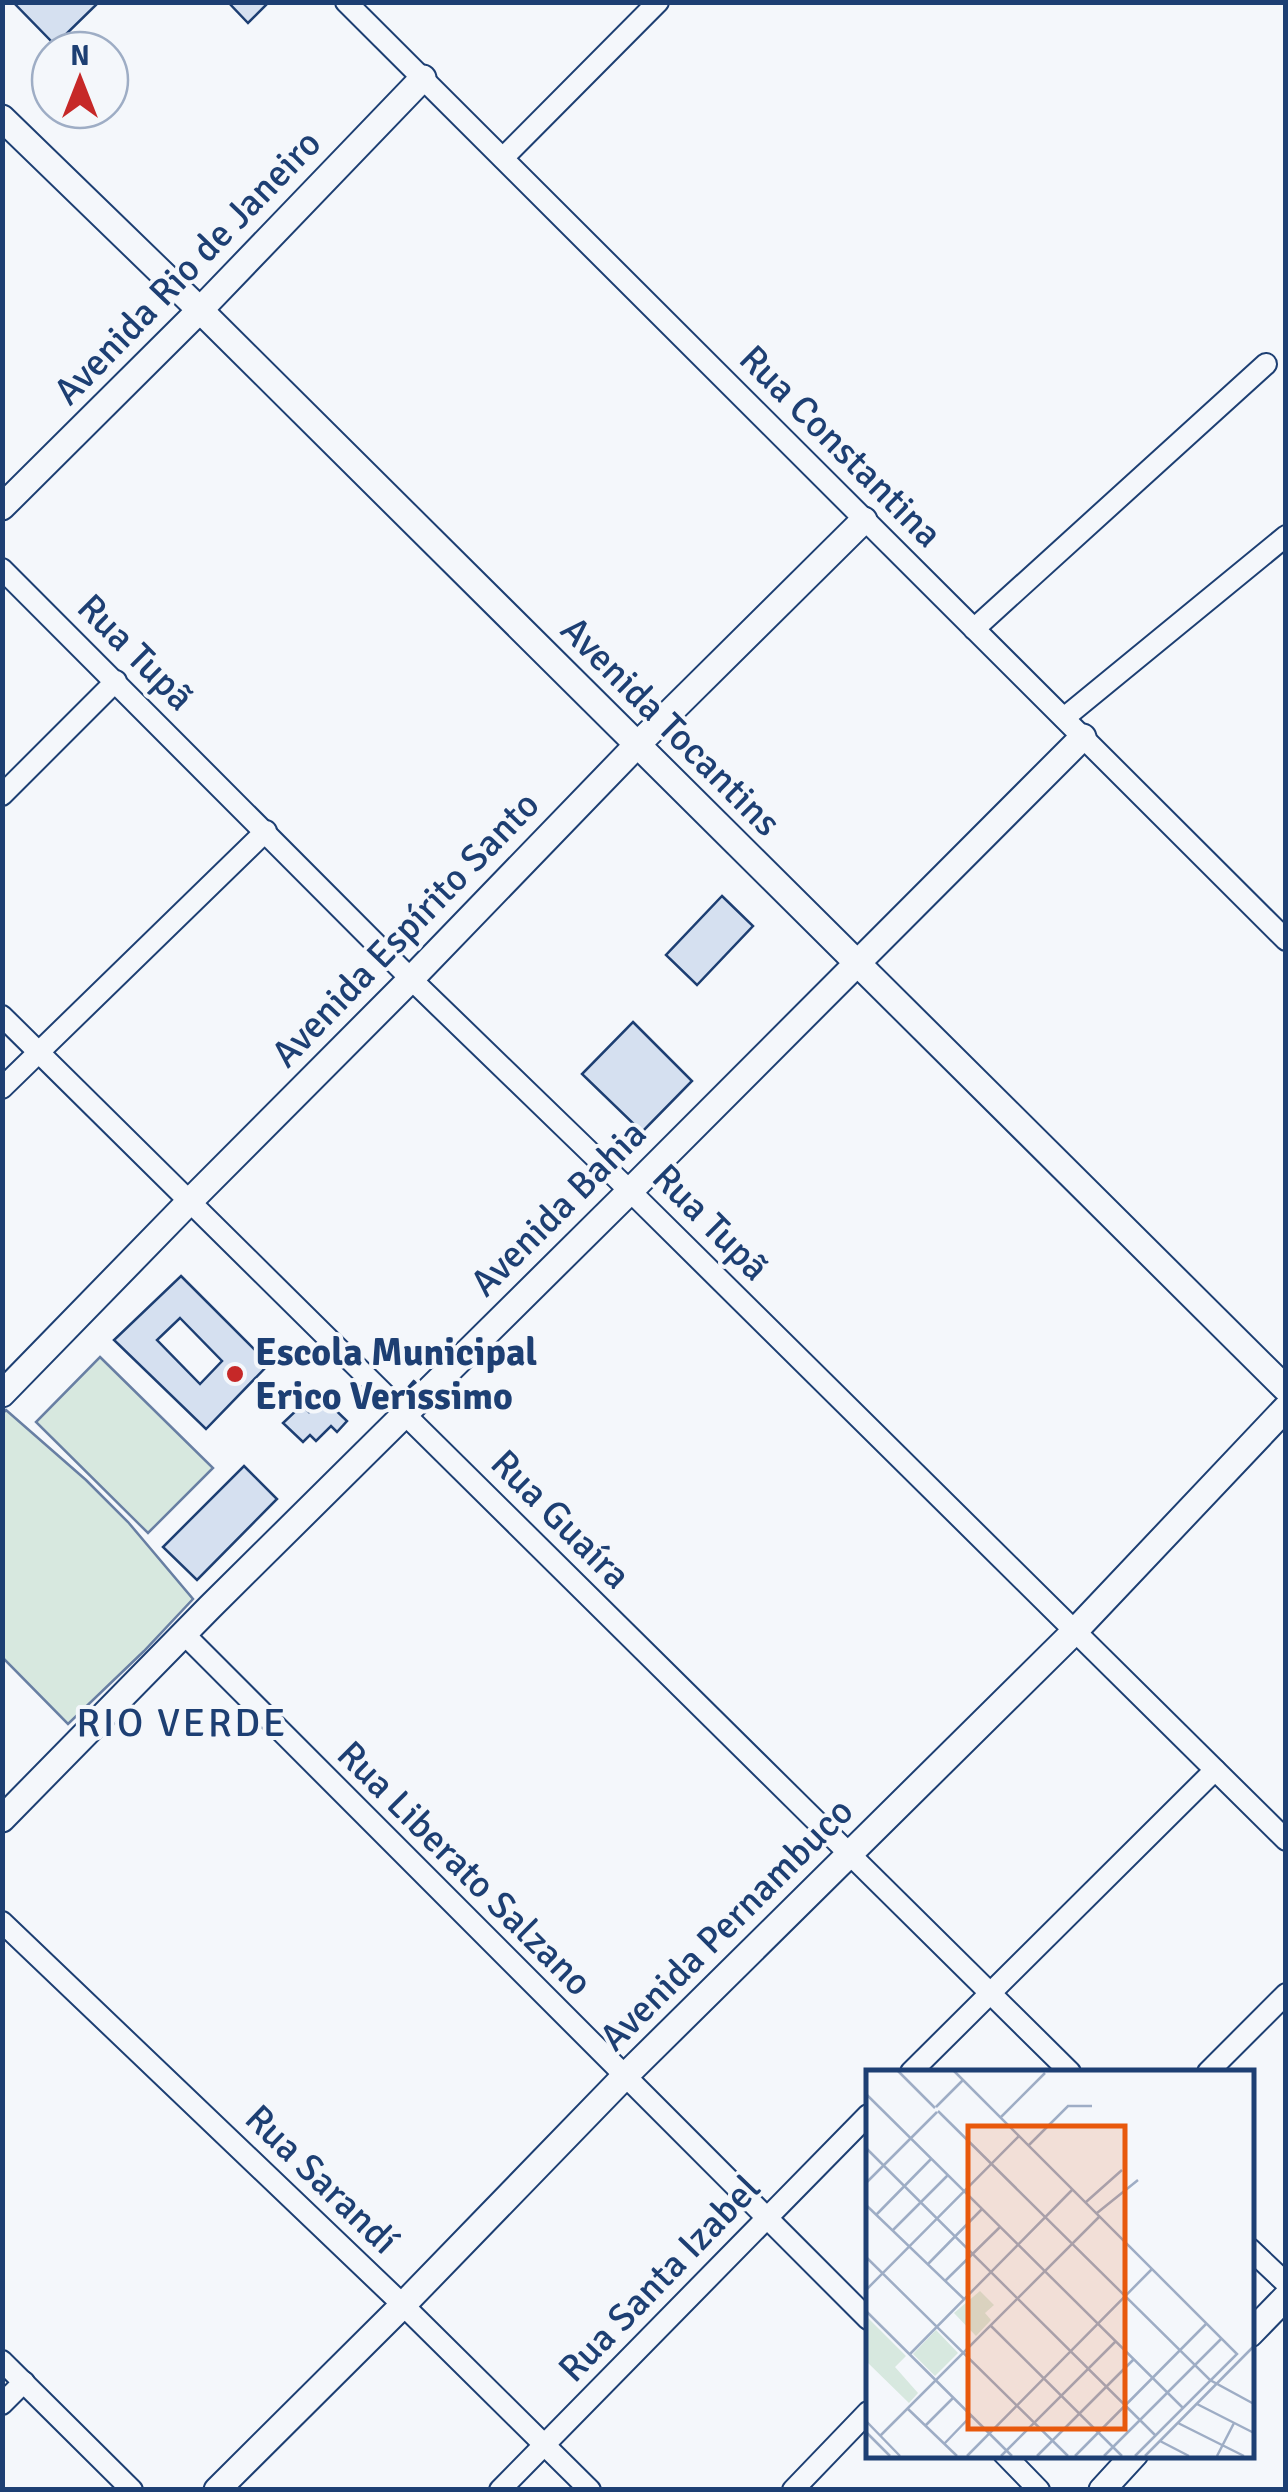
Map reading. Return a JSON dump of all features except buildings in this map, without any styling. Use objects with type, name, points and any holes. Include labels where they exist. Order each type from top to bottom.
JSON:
[{"type":"street","name":"Rua Constantina","points":[[346,2],[1286,940]]},
{"type":"street","points":[[504,158],[658,2]]},
{"type":"street","name":"Avenida Rio de Janeiro","points":[[2,507],[200,310],[423,78]]},
{"type":"street","name":"Avenida Tocantins","points":[[2,118],[1286,1388]]},
{"type":"street","points":[[974,628],[1266,364]]},
{"type":"street","name":"Avenida Espírito Santo","points":[[2,1394],[636,745],[864,520]]},
{"type":"street","points":[[1064,718],[1286,536]]},
{"type":"street","name":"Rua Tupã","points":[[2,568],[411,979],[1286,1840]]},
{"type":"street","points":[[2,795],[116,681]]},
{"type":"street","name":"Avenida Bahia","points":[[2,1819],[1083,737]]},
{"type":"street","points":[[2,1088],[266,831]]},
{"type":"street","name":"Rua Guaíra","points":[[2,1016],[1068,2070]]},
{"type":"street","name":"Avenida Pernambuco","points":[[217,2490],[624,2078],[1075,1632],[1286,1408]]},
{"type":"street","name":"Rua Liberato Salzano","points":[[184,1634],[866,2317]]},
{"type":"street","points":[[913,2070],[1215,1770]]},
{"type":"street","name":"Rua Sarandí","points":[[2,1922],[403,2305],[590,2490]]},
{"type":"street","points":[[1210,2070],[1286,1994]]},
{"type":"street","name":"Rua Santa Izabel","points":[[500,2490],[866,2117]]},
{"type":"street","points":[[1253,2252],[1286,2283]]},
{"type":"street","points":[[1253,2331],[1286,2297]]},
{"type":"street","points":[[2,2361],[132,2490]]},
{"type":"street","points":[[2,2404],[24,2382]]},
{"type":"street","points":[[794,2490],[866,2414]]},
{"type":"street","points":[[1007,2457],[1039,2490]]},
{"type":"street","points":[[1102,2490],[1132,2457]]},
{"type":"shaded area","points":[[100,1357],[213,1468],[148,1533],[36,1422]]},
{"type":"shaded area","points":[[6,1410],[128,1522],[193,1599],[68,1724],[3,1658],[2,1414]]},
{"type":"place","name":"Escola Municipal Erico Veríssimo","points":[[235,1374]]},
{"type":"district","name":"RIO VERDE","points":[[182,1722]]}]
